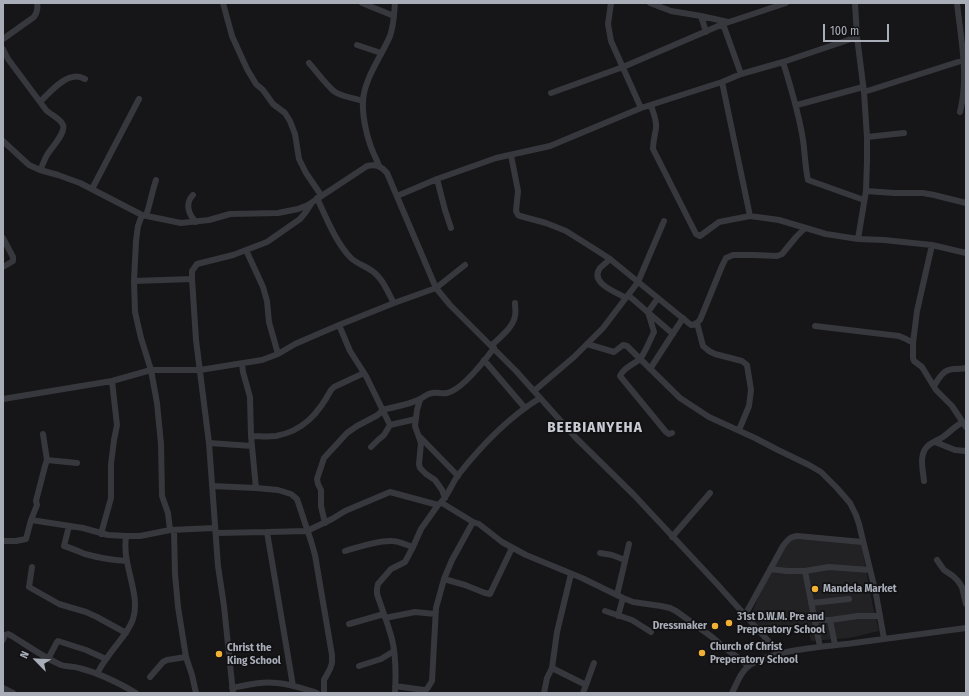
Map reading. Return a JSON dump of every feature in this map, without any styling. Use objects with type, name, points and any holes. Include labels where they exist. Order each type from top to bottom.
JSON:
[{"type":"street","points":[[3,40],[34,17],[37,9],[36,3]]},
{"type":"street","points":[[223,3],[232,36],[247,69],[256,84],[273,104],[285,113],[290,121],[295,134],[299,159],[339,242],[351,258],[377,274],[394,303]]},
{"type":"street","points":[[362,3],[394,16]]},
{"type":"street","points":[[379,166],[367,134],[363,101],[367,84],[390,35],[394,22],[395,3]]},
{"type":"street","points":[[611,3],[608,24],[611,41],[641,108]]},
{"type":"street","points":[[650,3],[671,11],[701,16],[726,23]]},
{"type":"street","points":[[552,93],[623,67],[726,23],[786,3]]},
{"type":"street","points":[[855,3],[867,138],[866,191],[858,239]]},
{"type":"street","points":[[957,3],[964,52],[965,83],[960,112]]},
{"type":"street","points":[[701,16],[706,32]]},
{"type":"street","points":[[726,23],[742,74]]},
{"type":"street","points":[[397,196],[437,179],[496,158],[550,146],[641,108],[857,37]]},
{"type":"street","points":[[357,46],[382,54]]},
{"type":"street","points":[[3,49],[8,59],[49,114],[58,119],[63,125],[63,130],[60,136],[46,157],[40,170]]},
{"type":"street","points":[[797,105],[863,89],[964,60]]},
{"type":"street","points":[[783,62],[797,105],[808,180],[864,200]]},
{"type":"street","points":[[309,63],[336,92],[345,97],[363,101]]},
{"type":"street","points":[[40,102],[66,79],[71,77],[85,79]]},
{"type":"street","points":[[722,82],[750,216]]},
{"type":"street","points":[[92,189],[139,99]]},
{"type":"street","points":[[651,105],[656,121],[653,149],[696,234],[700,236],[719,222],[750,216],[779,220],[826,234],[858,239],[932,245],[966,253]]},
{"type":"street","points":[[867,138],[904,133]]},
{"type":"street","points":[[3,141],[29,165],[92,189],[144,215],[181,223],[210,220],[230,214],[283,212],[303,207],[367,166],[374,164],[384,169],[388,173],[436,288],[450,305],[534,391],[576,438],[634,495],[780,654]]},
{"type":"street","points":[[511,155],[518,191],[516,211],[520,216],[546,223],[566,231],[593,248],[610,259],[691,325],[698,323],[700,320],[726,258],[733,255],[777,256],[782,254],[796,236],[805,228]]},
{"type":"street","points":[[437,179],[445,210],[452,228]]},
{"type":"street","points":[[156,180],[150,206],[138,226],[134,281],[135,312],[151,370],[157,403],[161,444],[162,496],[172,530],[175,574],[186,657],[196,693]]},
{"type":"street","points":[[866,191],[923,193],[966,203]]},
{"type":"street","points":[[192,195],[188,204],[188,209],[196,222]]},
{"type":"street","points":[[317,198],[300,219],[267,242],[233,255],[197,264],[192,271],[196,340],[209,443],[218,566],[224,606],[232,690],[267,683],[277,683],[317,693]]},
{"type":"street","points":[[534,391],[574,357],[603,328],[638,282],[664,221]]},
{"type":"street","points":[[3,238],[13,257],[13,261],[3,267]]},
{"type":"street","points":[[924,481],[922,458],[924,450],[956,426],[965,424],[952,406],[936,390],[922,367],[914,361],[913,358],[913,343],[917,311],[932,245]]},
{"type":"street","points":[[246,250],[263,287],[267,301],[269,322],[278,354]]},
{"type":"street","points":[[610,259],[600,269],[598,275],[598,280],[602,285],[627,296],[673,334]]},
{"type":"street","points":[[3,399],[112,381],[151,370],[200,370],[262,360],[278,354],[294,344],[339,325],[436,288],[465,265]]},
{"type":"street","points":[[134,281],[192,279]]},
{"type":"street","points":[[648,312],[658,298]]},
{"type":"street","points":[[325,523],[321,506],[321,490],[317,479],[324,458],[347,433],[376,416],[382,410],[420,400],[432,393],[447,393],[454,390],[468,378],[484,360],[492,347],[513,323],[515,317],[515,303]]},
{"type":"street","points":[[648,312],[654,332],[640,358],[622,372],[620,376],[666,432],[668,434],[672,433]]},
{"type":"street","points":[[650,369],[683,318]]},
{"type":"street","points":[[698,323],[704,346],[708,351],[742,361],[747,365],[751,390],[749,406],[739,430]]},
{"type":"street","points":[[339,325],[350,351],[364,373],[390,425]]},
{"type":"street","points":[[814,326],[898,336],[913,343]]},
{"type":"street","points":[[587,344],[614,352],[625,345],[680,398],[709,417],[739,430],[821,472],[850,503],[858,520],[884,639]]},
{"type":"street","points":[[484,360],[525,408]]},
{"type":"street","points":[[242,364],[250,397],[251,436],[256,488]]},
{"type":"street","points":[[934,386],[941,374],[946,371],[951,369],[966,368]]},
{"type":"street","points":[[251,436],[274,436],[293,430],[305,424],[315,414],[334,387],[364,373]]},
{"type":"street","points":[[101,534],[111,498],[111,464],[116,425],[112,381]]},
{"type":"street","points":[[395,693],[394,651],[392,639],[378,594],[378,584],[391,569],[405,562],[421,529],[442,502],[458,476],[482,447],[525,408],[540,398]]},
{"type":"street","points":[[420,400],[415,426],[421,443],[419,464],[420,468],[435,480],[442,490],[442,502]]},
{"type":"street","points":[[371,447],[384,435],[390,425],[416,419]]},
{"type":"street","points":[[3,541],[26,539],[37,505],[36,501],[47,460],[43,434]]},
{"type":"street","points":[[418,435],[458,476]]},
{"type":"street","points":[[935,442],[955,450],[966,451]]},
{"type":"street","points":[[209,443],[252,446]]},
{"type":"street","points":[[47,460],[77,464]]},
{"type":"street","points":[[212,486],[278,490],[292,494],[297,500],[315,555],[332,655],[332,663],[324,680],[324,693]]},
{"type":"street","points":[[31,520],[83,528],[101,534],[126,536],[140,536],[172,530],[267,532],[307,531],[325,523],[345,510],[390,492],[442,502],[479,524],[502,542],[526,555],[633,602],[661,606],[676,611],[749,666]]},
{"type":"street","points":[[672,537],[710,493]]},
{"type":"street","points":[[395,686],[424,690],[427,689],[432,681],[435,614],[444,579],[452,560],[474,522]]},
{"type":"street","points":[[69,526],[64,546],[100,558],[127,561]]},
{"type":"street","points":[[267,532],[293,686]]},
{"type":"street","points":[[97,674],[106,659],[126,633],[133,620],[135,599],[127,561],[125,544],[126,536]]},
{"type":"street","points":[[744,615],[788,539],[792,537],[864,542]]},
{"type":"street","points":[[345,550],[388,540],[413,547]]},
{"type":"street","points":[[617,595],[629,544]]},
{"type":"street","points":[[444,579],[490,594],[512,548]]},
{"type":"street","points":[[600,553],[612,555],[625,560]]},
{"type":"street","points":[[937,560],[944,570],[953,576],[962,587],[966,604]]},
{"type":"street","points":[[32,567],[29,587],[59,604],[86,612],[126,633]]},
{"type":"street","points":[[770,569],[805,571],[829,567],[870,570]]},
{"type":"street","points":[[805,571],[820,647]]},
{"type":"street","points":[[544,693],[547,678],[552,668],[557,632],[571,574]]},
{"type":"street","points":[[618,616],[624,598]]},
{"type":"street","points":[[812,603],[850,599]]},
{"type":"street","points":[[605,611],[632,620],[651,632]]},
{"type":"street","points":[[349,624],[384,616],[406,613],[415,612],[435,614]]},
{"type":"street","points":[[815,620],[830,620],[858,616],[880,616]]},
{"type":"street","points":[[830,620],[835,645]]},
{"type":"street","points":[[732,693],[739,678],[749,666],[763,658],[820,647],[966,628]]},
{"type":"street","points":[[3,640],[5,635],[8,634],[48,659],[66,666],[77,667],[97,674],[136,693]]},
{"type":"street","points":[[48,659],[58,641],[86,650],[106,659]]},
{"type":"street","points":[[359,666],[381,659],[394,651]]},
{"type":"street","points":[[150,677],[162,662],[186,657]]},
{"type":"street","points":[[583,693],[594,663]]},
{"type":"street","points":[[552,668],[586,685]]},
{"type":"street","points":[[3,688],[12,693]]},
{"type":"shaded area","name":"Mandela Market","points":[[791,539],[861,543],[879,631],[849,638],[811,641],[807,624],[762,630],[751,615],[767,576]]},
{"type":"place","name":"Mandela Market","points":[[815,589]]},
{"type":"place","name":"31st D.W.M. Pre and Preperatory School","points":[[729,623]]},
{"type":"place","name":"Dressmaker","points":[[715,626]]},
{"type":"place","name":"Church of Christ Preperatory School","points":[[702,653]]},
{"type":"place","name":"Christ the King School","points":[[219,654]]},
{"type":"district","name":"BEEBIANYEHA","points":[[595,428]]}]
